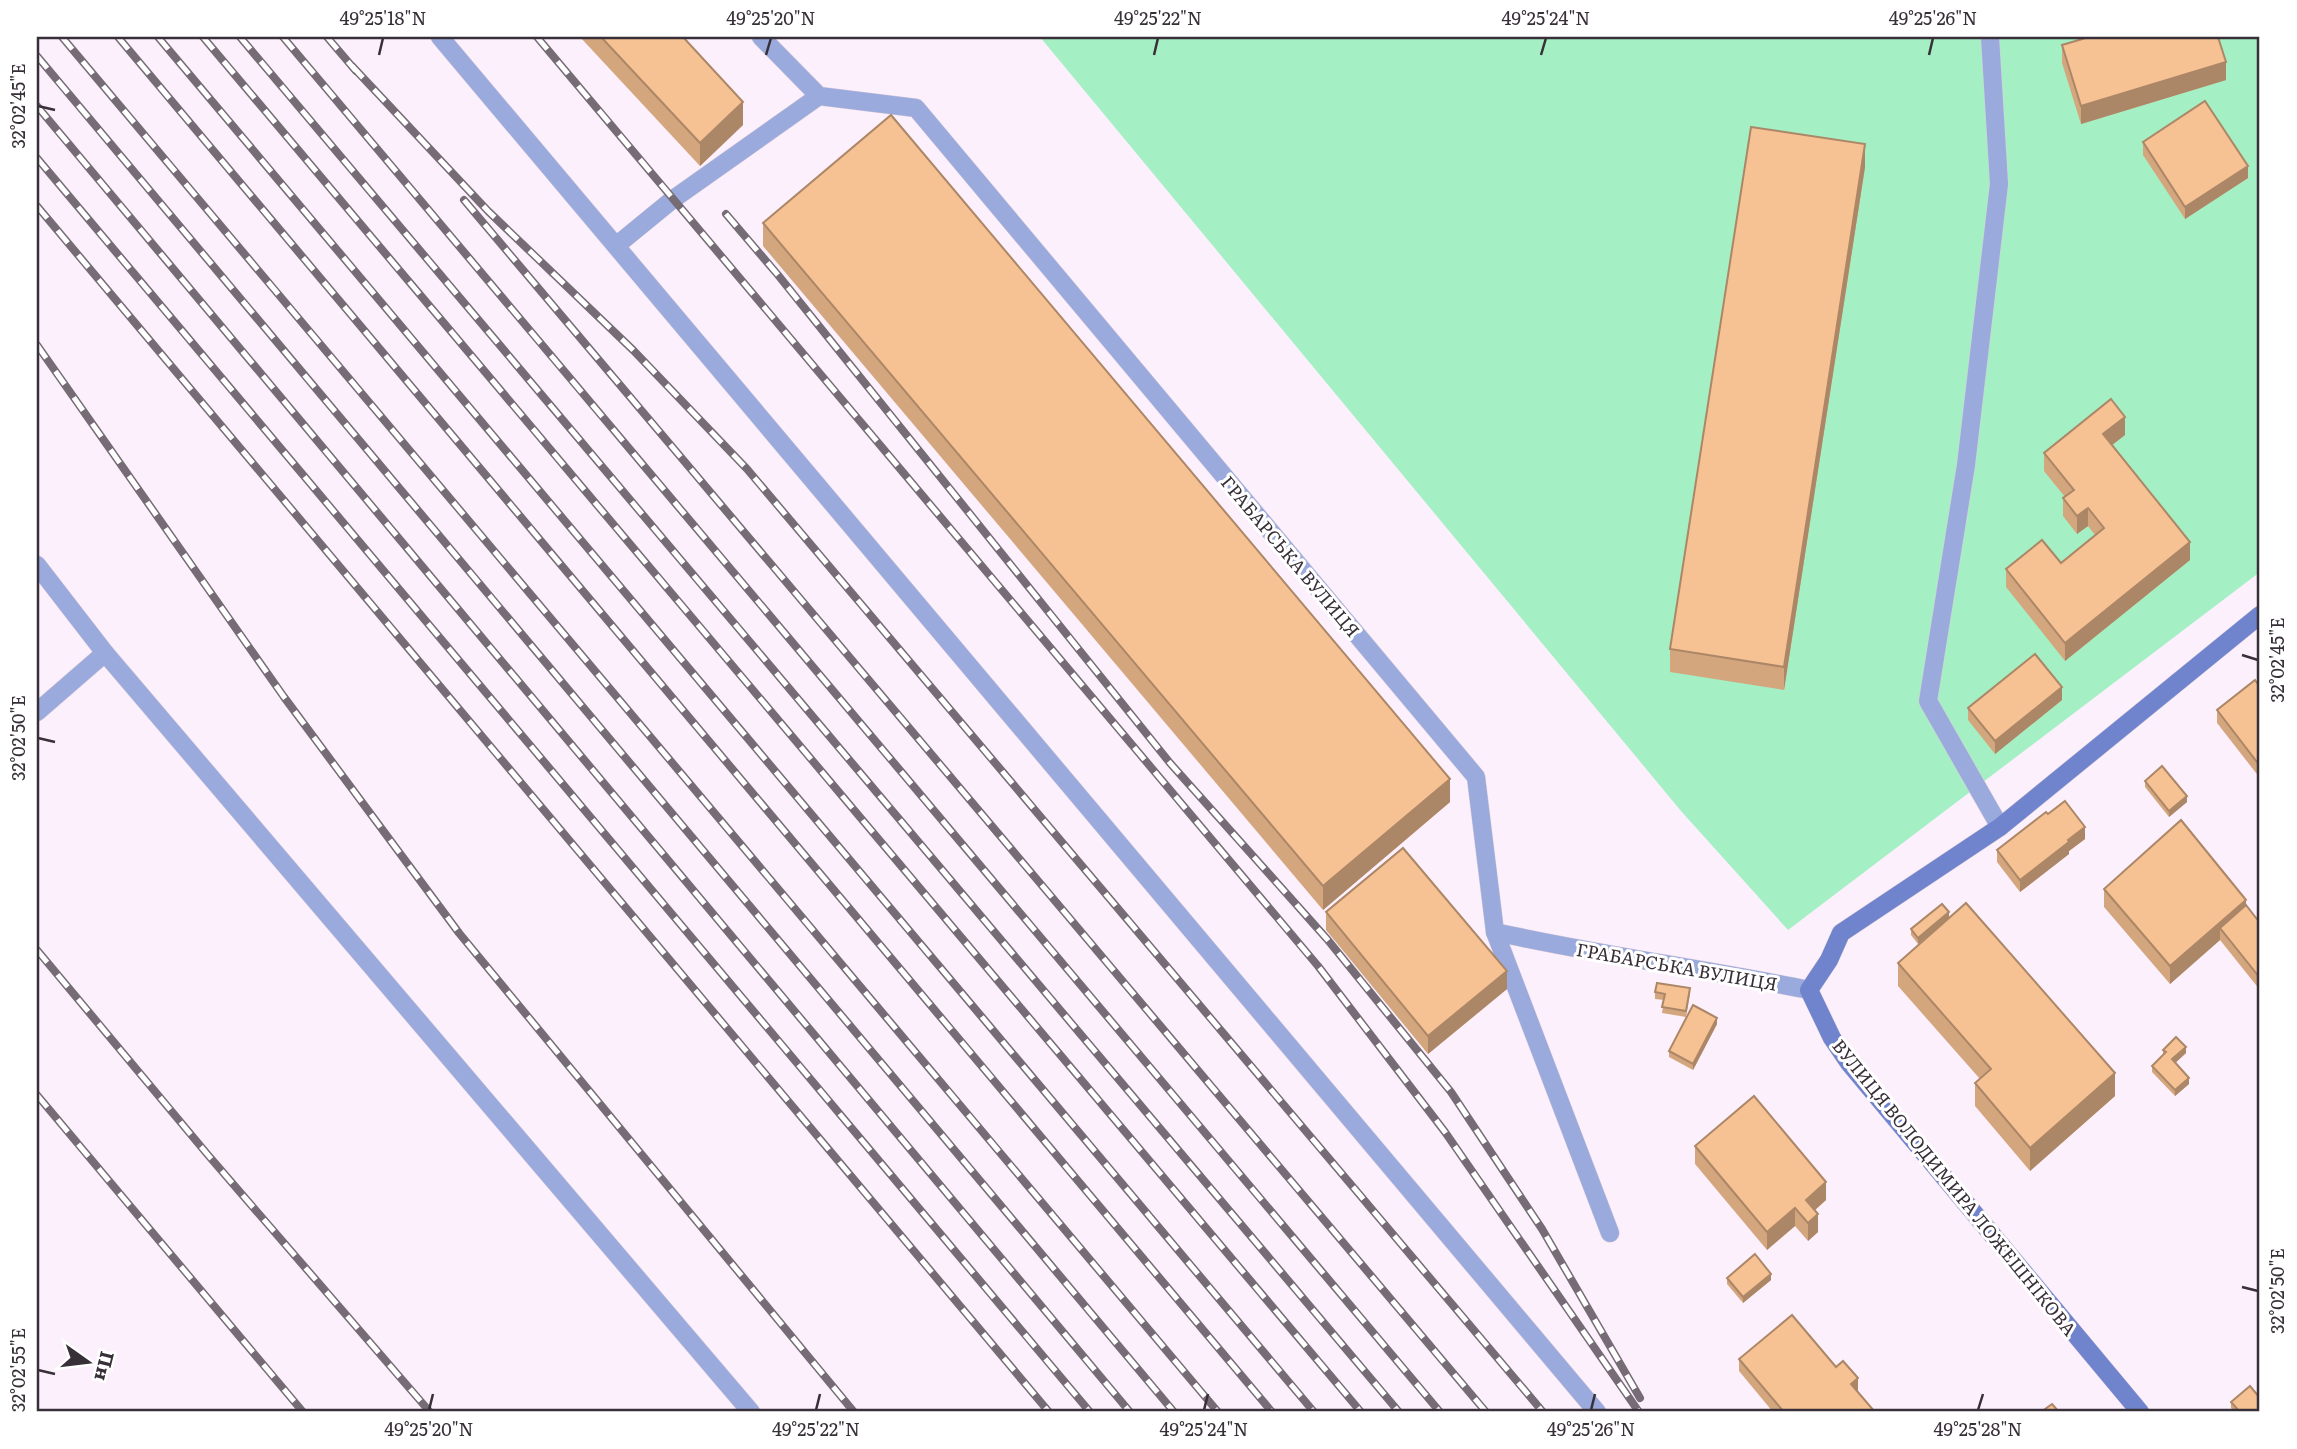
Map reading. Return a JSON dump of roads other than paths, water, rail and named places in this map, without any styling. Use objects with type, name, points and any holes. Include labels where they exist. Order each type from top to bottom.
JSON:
[{"type":"street","points":[[1809,990],[1829,960],[1841,933],[2000,827],[2260,615]]},
{"type":"street","name":"ВУЛИЦЯ ВОЛОДИМИРА ЛОЖЕШНІКОВА","points":[[1809,990],[1832,1038],[1849,1063],[2140,1412]]},
{"type":"lane","points":[[440,37],[1597,1412]]},
{"type":"lane","points":[[617,245],[672,200],[819,96],[761,37]]},
{"type":"lane","points":[[1990,37],[1999,184],[1966,465],[1928,701],[2000,827]]},
{"type":"lane","name":"ГРАБАРСЬКА ВУЛИЦЯ","points":[[819,96],[916,108],[1476,777],[1495,932],[1809,990]]},
{"type":"lane","points":[[37,565],[106,653],[751,1412]]},
{"type":"lane","points":[[37,712],[106,653]]},
{"type":"lane","points":[[1495,932],[1610,1233]]},
{"type":"railway","points":[[62,37],[1218,1412]]},
{"type":"railway","points":[[118,37],[1272,1412]]},
{"type":"railway","points":[[158,37],[1314,1412]]},
{"type":"railway","points":[[203,37],[1361,1412]]},
{"type":"railway","points":[[240,37],[1399,1412]]},
{"type":"railway","points":[[283,37],[1440,1412]]},
{"type":"railway","points":[[327,37],[356,71]]},
{"type":"railway","points":[[537,37],[1318,966],[1445,1132],[1639,1412]]},
{"type":"railway","points":[[37,56],[1174,1412]]},
{"type":"railway","points":[[352,66],[488,211],[633,350],[747,469],[1543,1412]]},
{"type":"railway","points":[[37,106],[1130,1412]]},
{"type":"railway","points":[[37,158],[1090,1412]]},
{"type":"railway","points":[[464,200],[1486,1412]]},
{"type":"railway","points":[[37,206],[1049,1412]]},
{"type":"railway","points":[[726,214],[1170,763],[1327,939],[1451,1092],[1542,1229],[1640,1398]]},
{"type":"railway","points":[[37,345],[284,697],[459,933],[854,1412]]},
{"type":"railway","points":[[37,950],[208,1155],[430,1412]]},
{"type":"railway","points":[[37,1095],[303,1412]]}]
